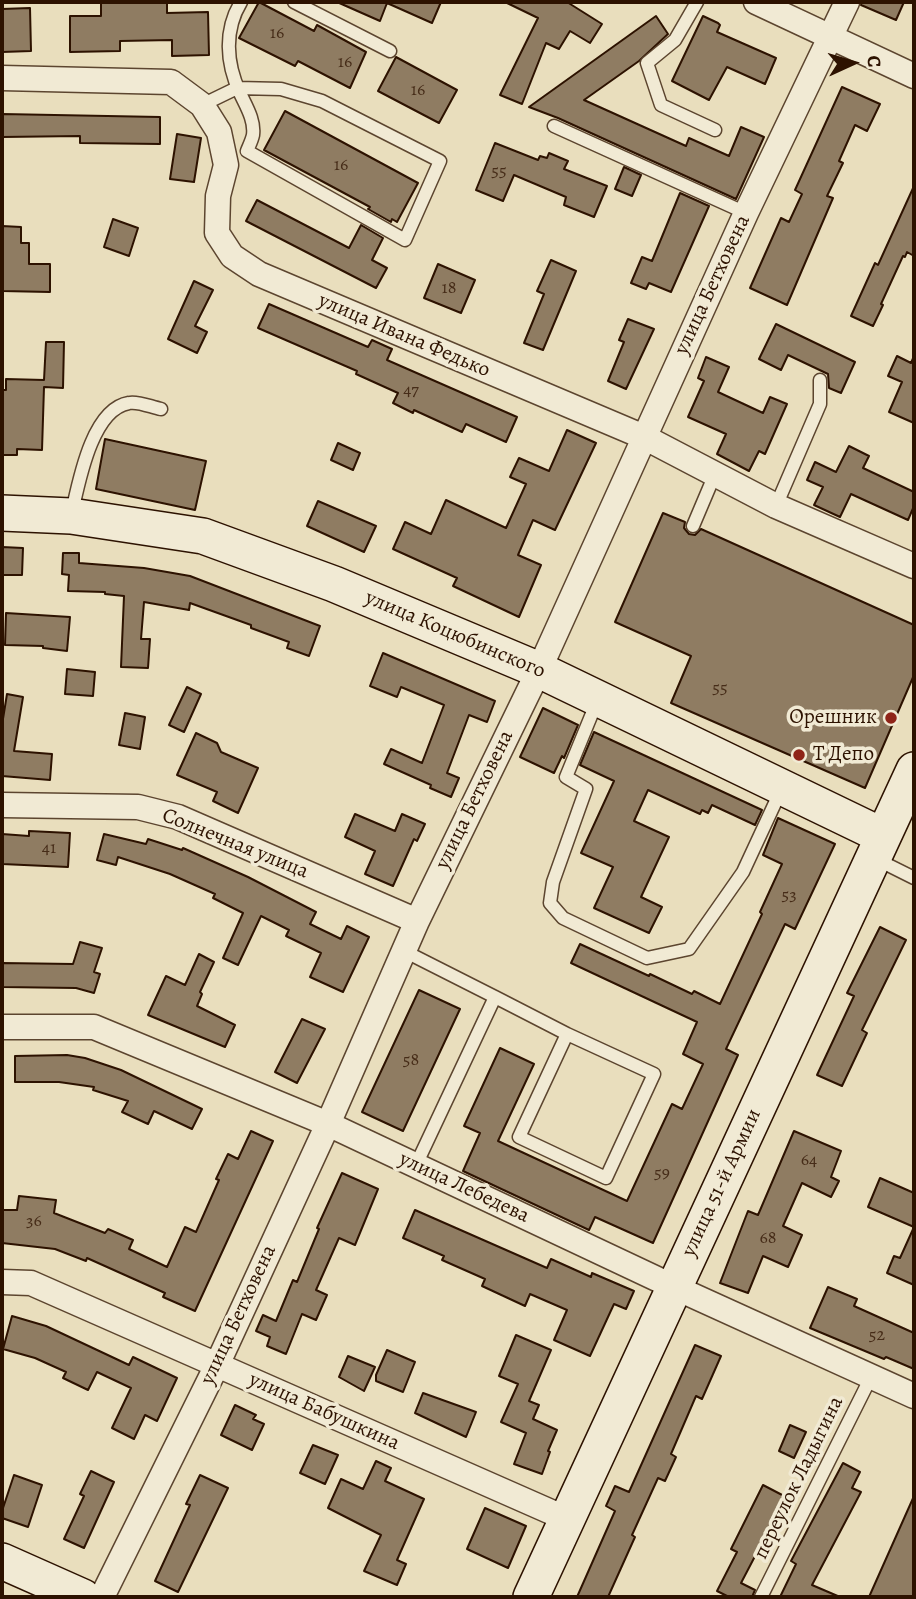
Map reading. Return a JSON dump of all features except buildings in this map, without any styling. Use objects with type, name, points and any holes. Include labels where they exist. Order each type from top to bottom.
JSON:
[{"type":"main road","name":"улица Коцюбинского","points":[[2,513],[71,516],[203,536],[334,584],[538,670],[598,699],[782,788],[878,847]]},
{"type":"main road","name":"улица 51-й Армии","points":[[531,1597],[914,770]]},
{"type":"main road","points":[[2,1561],[83,1597]]},
{"type":"street","points":[[756,2],[914,76]]},
{"type":"street","name":"улица Бетховена","points":[[102,1597],[217,1365],[328,1124],[417,921],[538,670],[746,213],[847,2]]},
{"type":"street","name":"улица Ивана Федько","points":[[2,78],[171,82],[202,105],[219,132],[226,165],[218,196],[217,233],[232,256],[259,274],[644,437],[776,506],[914,566]]},
{"type":"street","name":"Солнечная улица","points":[[2,805],[138,807],[178,817],[417,921]]},
{"type":"street","name":"улица Лебедева","points":[[2,1027],[94,1027],[328,1124],[674,1287],[914,1396]]},
{"type":"street","name":"улица Бабушкина","points":[[2,1282],[31,1283],[567,1519]]},
{"type":"lane","points":[[202,105],[237,88],[281,89],[322,102],[440,161],[405,240],[247,151],[253,134],[252,118],[237,88],[228,41],[232,18],[241,2]]},
{"type":"lane","points":[[294,2],[390,51]]},
{"type":"lane","points":[[697,2],[675,40],[647,63],[661,105],[715,130]]},
{"type":"lane","points":[[554,126],[746,213]]},
{"type":"lane","points":[[776,506],[820,404],[820,380]]},
{"type":"lane","points":[[71,516],[78,484],[100,422],[114,408],[131,402],[161,409]]},
{"type":"lane","points":[[693,526],[715,474]]},
{"type":"lane","points":[[598,699],[566,777],[586,789],[553,882],[550,903],[563,918],[647,958],[688,948],[743,872],[782,788]]},
{"type":"lane","points":[[878,847],[914,878]]},
{"type":"lane","points":[[404,951],[567,1034],[654,1074],[606,1178],[519,1137],[567,1034]]},
{"type":"lane","points":[[416,1165],[495,997]]},
{"type":"lane","name":"переулок Ладыгина","points":[[761,1597],[871,1377]]},
{"type":"place","name":"Орешник","points":[[891,718]]},
{"type":"place","name":"Т Депо","points":[[799,755]]}]
